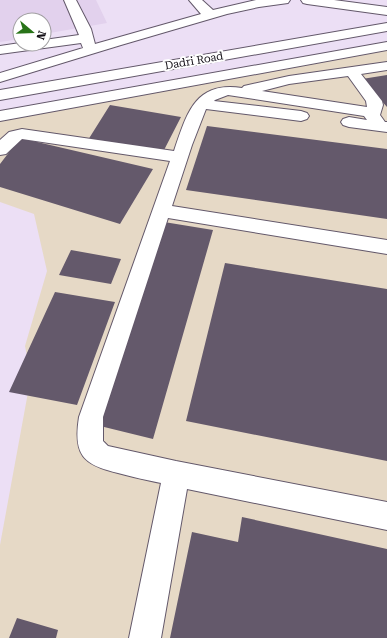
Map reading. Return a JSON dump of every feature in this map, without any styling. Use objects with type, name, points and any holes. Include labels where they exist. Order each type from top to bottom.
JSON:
[{"type":"street","points":[[70,0],[88,43]]},
{"type":"street","points":[[194,0],[210,15]]},
{"type":"street","points":[[0,78],[88,43],[256,4],[284,0]]},
{"type":"street","points":[[307,0],[387,11]]},
{"type":"street","name":"Dadri Road","points":[[0,86],[387,19]]},
{"type":"street","name":"Dadri Road","points":[[0,95],[143,79],[387,27]]},
{"type":"street","points":[[52,44],[88,43]]},
{"type":"street","points":[[0,116],[143,79],[387,46]]},
{"type":"street","points":[[0,50],[12,48]]},
{"type":"street","points":[[242,92],[289,80],[387,66]]},
{"type":"street","points":[[352,72],[374,101],[381,122]]},
{"type":"street","points":[[381,122],[242,92],[228,90],[216,92],[207,97],[201,104],[192,125],[91,417],[90,441],[91,447],[95,453],[103,457],[176,474],[387,516]]},
{"type":"street","points":[[201,104],[381,122]]},
{"type":"street","points":[[0,150],[15,135],[22,134],[181,157]]},
{"type":"street","points":[[162,211],[387,247]]},
{"type":"street","points":[[145,638],[176,474]]},
{"type":"shaded area","points":[[0,0],[96,0],[107,23],[52,33],[52,12],[12,12],[12,40],[0,42]]},
{"type":"shaded area","points":[[387,50],[387,638],[0,638],[0,545],[31,376],[25,346],[47,271],[34,214],[0,202],[0,121]]},
{"type":"building","points":[[387,75],[387,107],[362,79]]},
{"type":"building","points":[[110,105],[181,117],[163,152],[88,140]]},
{"type":"building","points":[[207,126],[387,149],[387,219],[186,190]]},
{"type":"building","points":[[20,138],[153,169],[120,224],[0,187],[0,164]]},
{"type":"building","points":[[164,222],[213,230],[153,439],[96,425]]},
{"type":"building","points":[[71,250],[121,259],[111,284],[59,275]]},
{"type":"building","points":[[225,263],[387,289],[387,461],[186,421]]},
{"type":"building","points":[[55,292],[115,302],[77,405],[9,392]]},
{"type":"building","points":[[242,517],[387,549],[387,638],[170,638],[192,532],[238,542]]},
{"type":"building","points":[[17,618],[58,630],[56,638],[9,638]]}]
